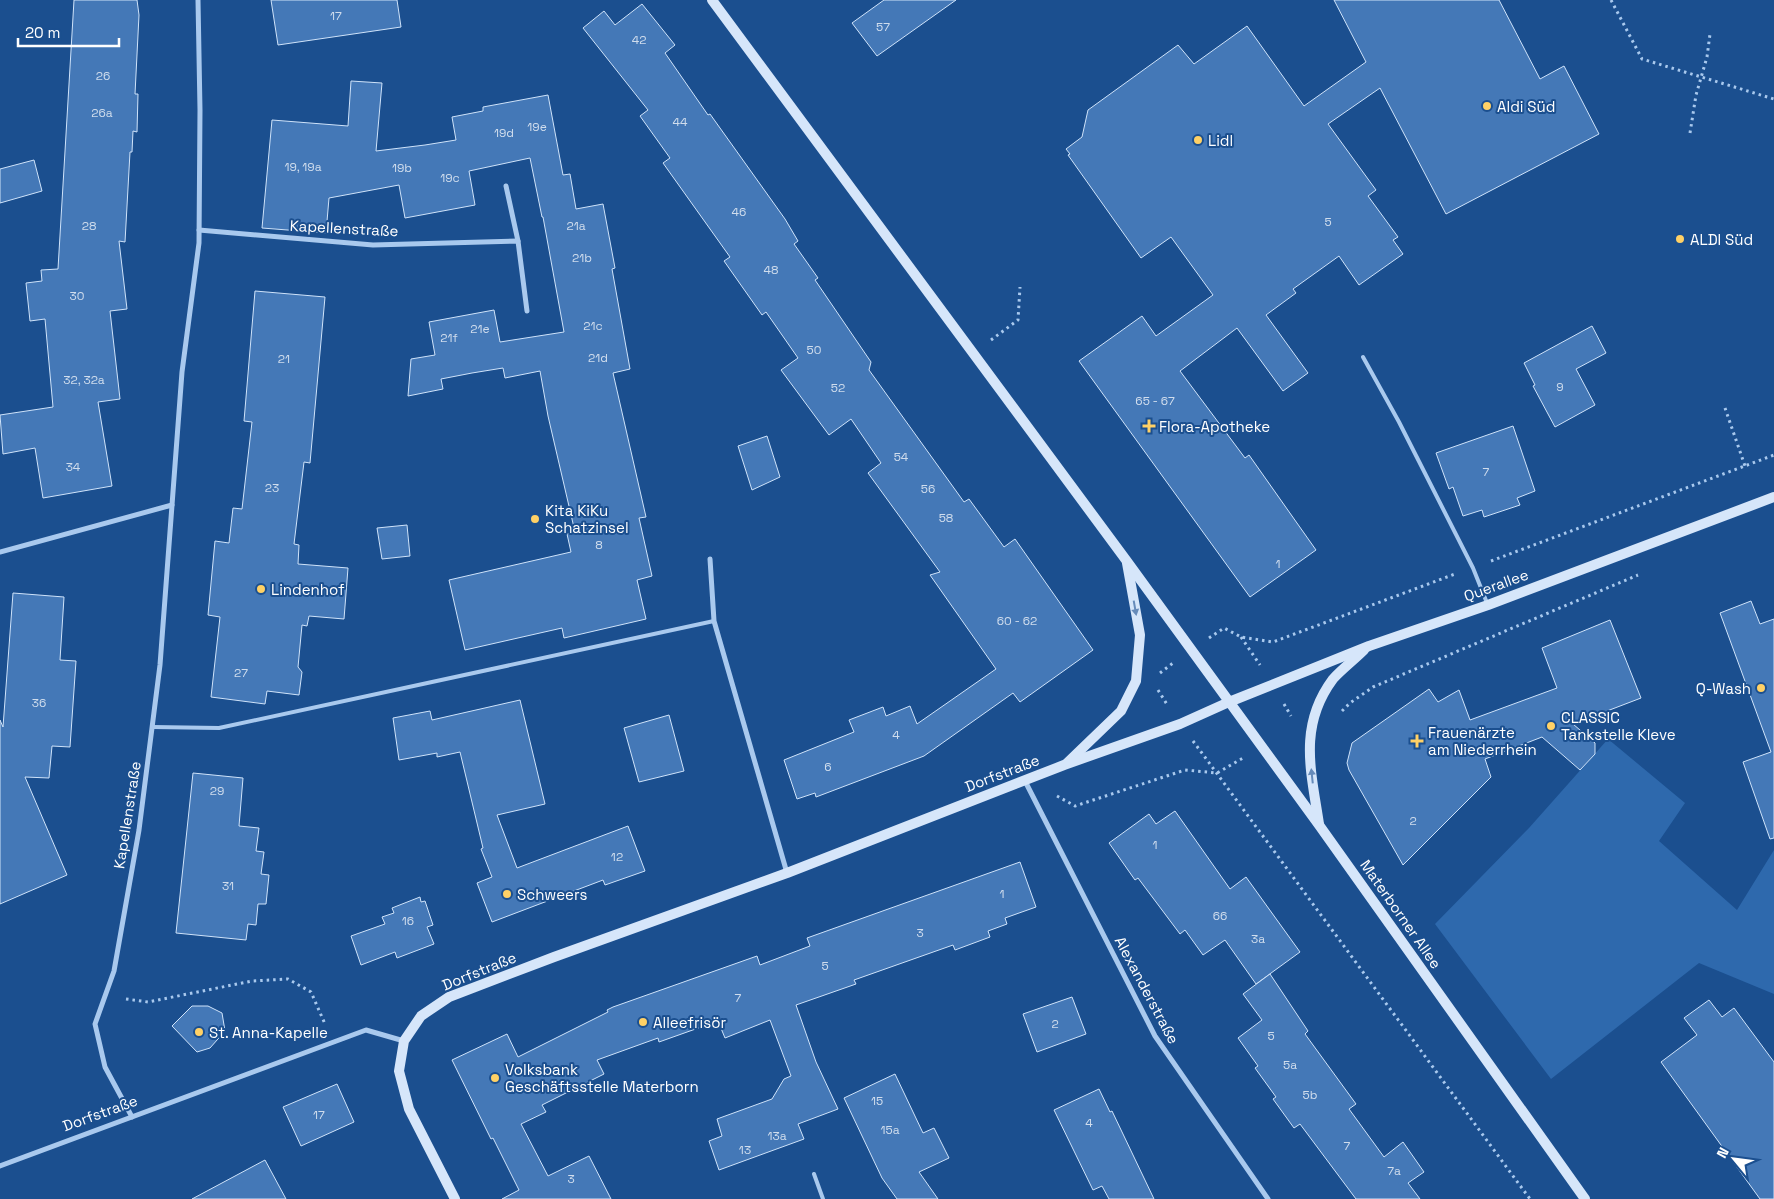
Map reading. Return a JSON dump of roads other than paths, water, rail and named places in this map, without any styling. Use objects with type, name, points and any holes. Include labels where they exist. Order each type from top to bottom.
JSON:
[{"type":"street","name":"Kapellenstraße","points":[[132,1117],[105,1067],[95,1024],[106,997],[118,953],[139,830],[160,665],[182,372],[199,243],[200,110],[198,0]]},
{"type":"street","name":"Materborner Allee","points":[[712,0],[974,352],[1262,746],[1585,1199]]},
{"type":"street","points":[[506,186],[518,241],[527,311]]},
{"type":"street","name":"Kapellenstraße","points":[[198,230],[373,245],[518,241]]},
{"type":"street","name":"Querallee","points":[[1229,702],[1369,646],[1488,605],[1774,497]]},
{"type":"street","points":[[0,552],[172,505]]},
{"type":"street","points":[[710,559],[714,622],[787,873]]},
{"type":"street","points":[[1064,765],[1121,711],[1136,682],[1140,635],[1126,560]]},
{"type":"street","points":[[1319,825],[1309,740],[1315,710],[1334,679],[1369,646]]},
{"type":"street","name":"Dorfstraße","points":[[0,1166],[366,1030],[404,1041],[421,1016],[449,997],[787,873],[1064,765],[1180,724],[1229,702]]},
{"type":"street","name":"Alexanderstraße","points":[[1025,781],[1155,1036],[1268,1199]]},
{"type":"street","points":[[404,1041],[399,1071],[410,1109],[455,1199]]},
{"type":"lane","points":[[1363,357],[1399,422],[1473,568],[1488,605]]},
{"type":"lane","points":[[153,726],[219,728],[714,622]]},
{"type":"lane","points":[[814,1174],[823,1199]]},
{"type":"place","name":"Aldi Süd","points":[[1487,106]]},
{"type":"place","name":"Lidl","points":[[1198,140]]},
{"type":"place","name":"ALDI Süd","points":[[1680,239]]},
{"type":"place","name":"Flora-Apotheke","points":[[1149,426]]},
{"type":"place","name":"Kita KiKu Schatzinsel","points":[[535,519]]},
{"type":"place","name":"Lindenhof","points":[[261,589]]},
{"type":"place","name":"Q-Wash","points":[[1761,688]]},
{"type":"place","name":"CLASSIC Tankstelle Kleve","points":[[1551,726]]},
{"type":"place","name":"Frauenärzte am Niederrhein","points":[[1417,741]]},
{"type":"place","name":"Schweers","points":[[507,894]]},
{"type":"place","name":"Alleefrisör","points":[[643,1022]]},
{"type":"place","name":"St. Anna-Kapelle","points":[[199,1032]]},
{"type":"place","name":"Volksbank Geschäftsstelle Materborn","points":[[495,1078]]}]
